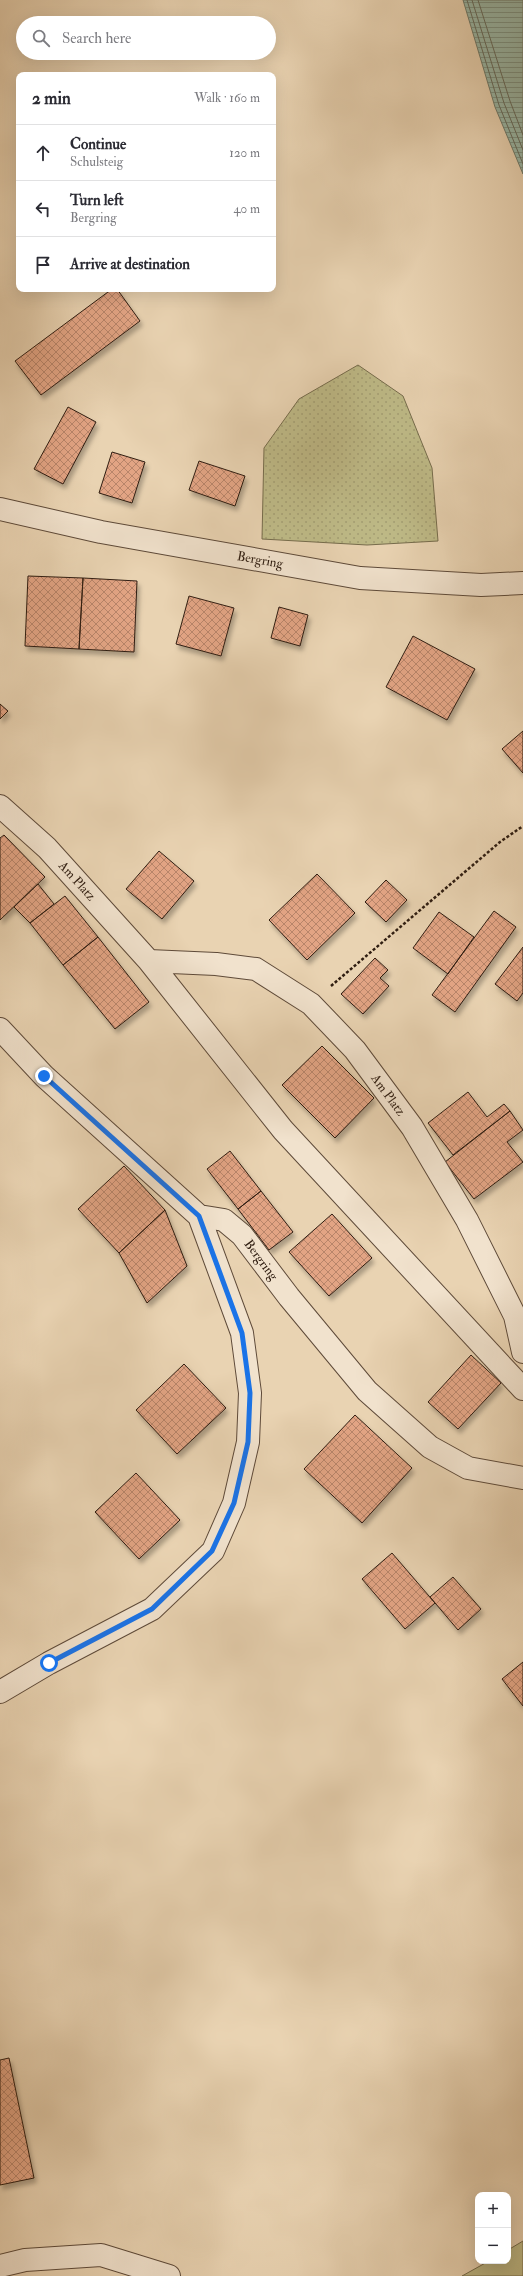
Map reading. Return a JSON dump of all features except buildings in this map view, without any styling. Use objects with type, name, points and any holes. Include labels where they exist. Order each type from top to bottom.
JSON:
[{"type":"street","name":"Bergring","points":[[0,509],[101,532],[360,578],[481,585],[523,583]]},
{"type":"street","name":"Am Platz","points":[[0,806],[47,848],[149,961],[283,1130],[523,1389]]},
{"type":"street","name":"Am Platz","points":[[149,961],[216,964],[256,969],[311,1004],[355,1050],[412,1127],[467,1220],[512,1309],[523,1352]]},
{"type":"street","points":[[0,1029],[44,1076],[199,1216],[242,1333],[250,1393],[248,1442],[234,1503],[212,1551],[152,1609],[49,1663],[0,1692]]},
{"type":"street","name":"Bergring","points":[[199,1216],[224,1220],[242,1235],[289,1297],[367,1391],[430,1447],[468,1468],[523,1478]]},
{"type":"street","points":[[0,2266],[25,2260],[101,2255],[169,2276]]},
{"type":"path","points":[[311,1004],[500,842],[523,826]]},
{"type":"shaded area","points":[[358,365],[403,396],[432,468],[438,541],[367,545],[262,539],[264,448],[299,399]]},
{"type":"shaded area","points":[[523,2241],[523,2276],[462,2276],[484,2264],[511,2264],[511,2248]]},
{"type":"water","points":[[463,0],[523,0],[523,174],[495,107]]},
{"type":"route","points":[[44,1076],[199,1216],[242,1333],[250,1393],[248,1442],[234,1503],[212,1551],[152,1609],[49,1663]]}]
